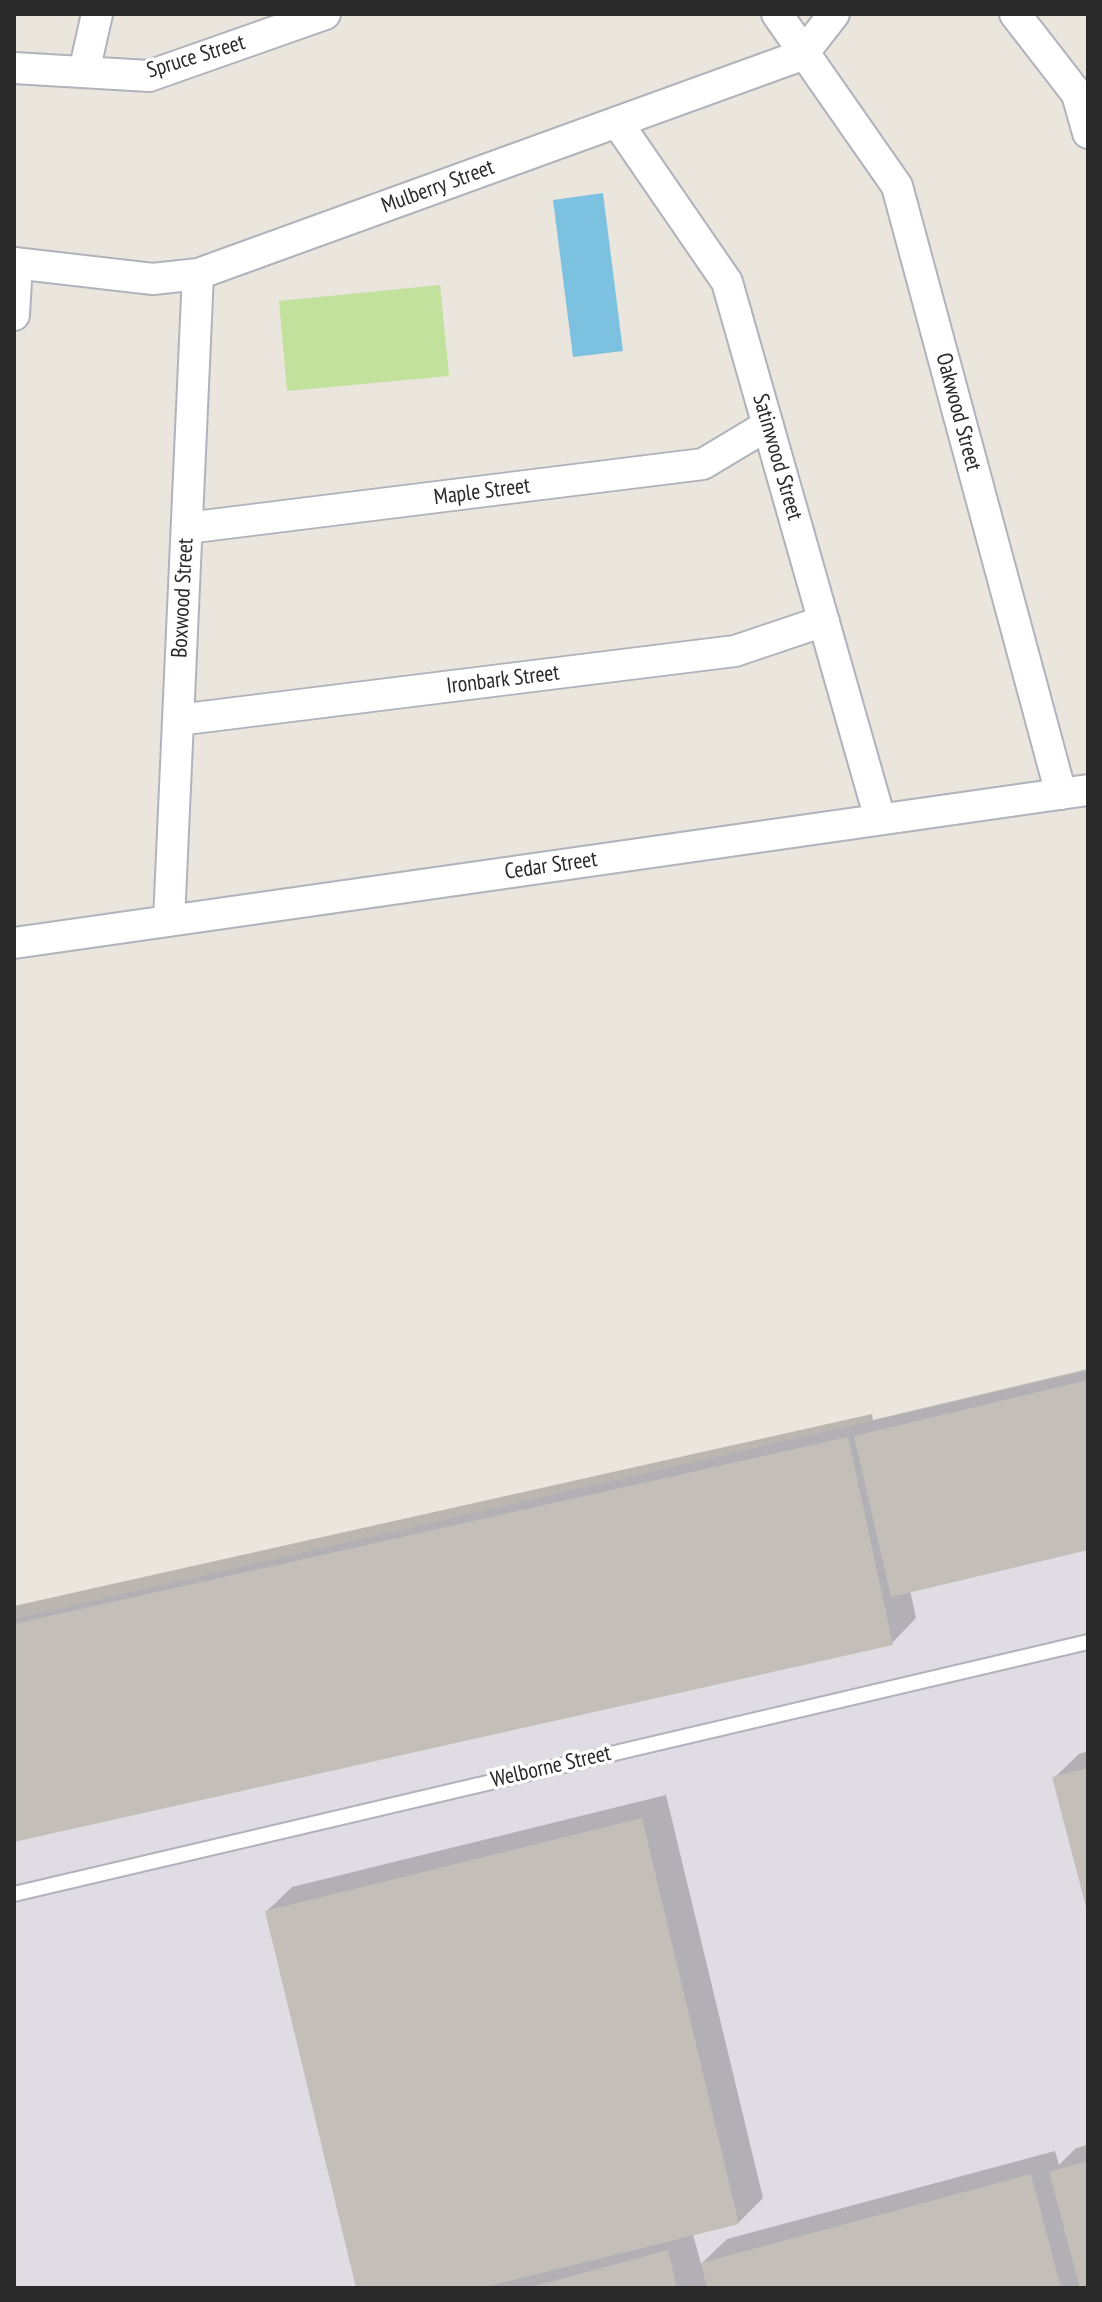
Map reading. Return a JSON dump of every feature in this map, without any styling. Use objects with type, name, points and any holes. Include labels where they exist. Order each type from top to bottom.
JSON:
[{"type":"street","points":[[84,72],[97,14]]},
{"type":"street","name":"Spruce Street","points":[[14,68],[149,76],[325,14]]},
{"type":"street","name":"Oakwood Street","points":[[777,14],[802,55],[897,186],[1074,792]]},
{"type":"street","points":[[802,55],[834,14]]},
{"type":"street","points":[[1015,14],[1077,94],[1088,133]]},
{"type":"street","name":"Mulberry Street","points":[[15,263],[153,279],[198,274],[802,55]]},
{"type":"street","name":"Satinwood Street","points":[[617,122],[727,282],[880,819]]},
{"type":"street","points":[[14,315],[15,263]]},
{"type":"street","name":"Boxwood Street","points":[[169,921],[198,274]]},
{"type":"street","name":"Maple Street","points":[[187,528],[703,464],[768,425]]},
{"type":"street","name":"Ironbark Street","points":[[178,720],[735,651],[824,621]]},
{"type":"street","name":"Cedar Street","points":[[14,943],[1074,792]]},
{"type":"lane","name":"Welborne Street","points":[[14,1894],[1088,1642]]},
{"type":"shaded area","points":[[1088,1371],[1088,2288],[14,2288],[14,1619]]},
{"type":"green space","points":[[440,285],[449,376],[287,391],[279,301]]},
{"type":"water","points":[[603,193],[623,351],[573,357],[553,200]]},
{"type":"building","points":[[1088,1380],[1088,1550],[891,1597],[854,1436]]},
{"type":"building","points":[[848,1437],[893,1645],[14,1842],[14,1624]]},
{"type":"building","points":[[1088,1768],[1088,1911],[1087,1911],[1052,1777]]},
{"type":"building","points":[[642,1818],[739,2224],[481,2288],[356,2288],[265,1911]]},
{"type":"building","points":[[1088,2161],[1088,2288],[1080,2288],[1049,2172]]},
{"type":"building","points":[[1031,2174],[1061,2288],[707,2288],[701,2263]]},
{"type":"building","points":[[668,2250],[677,2288],[531,2287]]}]
